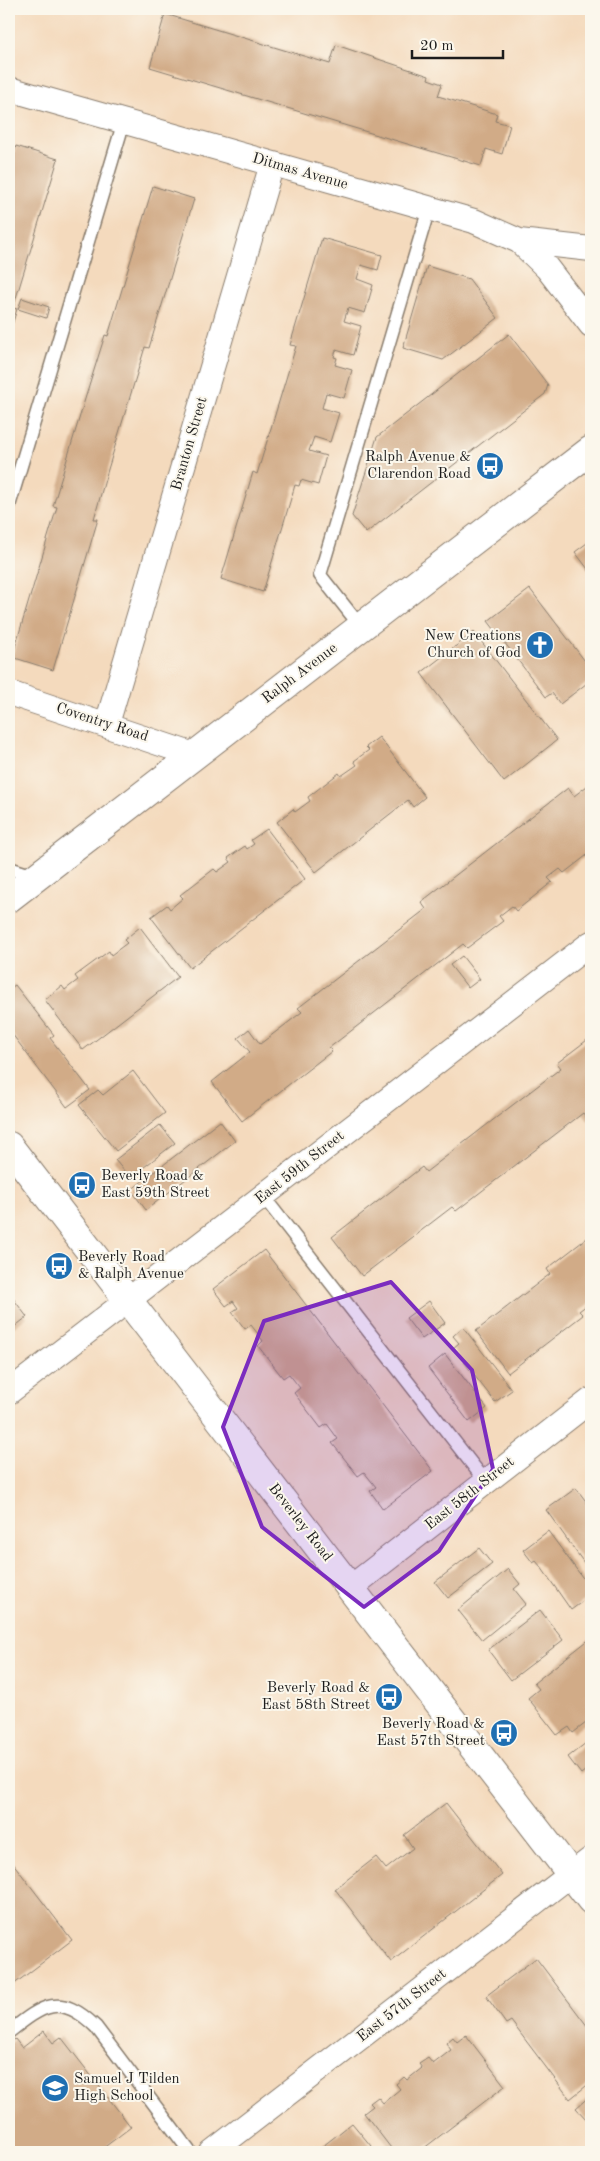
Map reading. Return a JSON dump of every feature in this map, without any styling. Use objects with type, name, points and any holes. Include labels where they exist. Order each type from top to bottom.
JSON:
[{"type":"street","name":"Ditmas Avenue","points":[[9,89],[474,221],[519,241],[591,249]]},
{"type":"street","name":"Branton Street","points":[[107,724],[272,164]]},
{"type":"street","points":[[519,241],[547,268],[591,325]]},
{"type":"street","name":"Ralph Avenue","points":[[9,898],[591,450]]},
{"type":"street","name":"Coventry Road","points":[[9,693],[107,724],[194,755]]},
{"type":"street","name":"East 59th Street","points":[[9,1392],[591,943]]},
{"type":"street","name":"Beverley Road","points":[[9,1146],[350,1588],[581,1867],[591,1900]]},
{"type":"street","name":"East 58th Street","points":[[350,1588],[591,1400]]},
{"type":"street","name":"East 57th Street","points":[[212,2152],[581,1867]]},
{"type":"lane","points":[[9,506],[124,121]]},
{"type":"lane","points":[[361,627],[320,575],[429,208]]},
{"type":"lane","points":[[9,868],[37,877]]},
{"type":"lane","points":[[263,1196],[486,1482]]},
{"type":"lane","points":[[9,2032],[37,2010],[47,2007],[67,2007],[82,2013],[96,2027],[190,2152]]},
{"type":"highlighted area","points":[[391,1282],[472,1370],[493,1469],[439,1551],[364,1607],[262,1527],[223,1427],[264,1321]]},
{"type":"building","points":[[165,14],[330,64],[336,45],[429,76],[428,79],[442,84],[438,96],[497,114],[495,121],[510,125],[502,154],[486,149],[481,166],[150,67]]},
{"type":"building","points":[[16,146],[58,159],[13,308],[17,309],[9,335],[9,171]]},
{"type":"building","points":[[153,186],[194,199],[149,348],[145,347],[106,476],[94,519],[98,519],[53,670],[12,657],[57,507],[53,506],[85,399],[105,335],[108,336]]},
{"type":"building","points":[[322,238],[382,255],[378,270],[361,265],[357,279],[373,285],[365,313],[348,308],[344,321],[361,326],[353,355],[336,350],[334,357],[337,358],[335,365],[352,370],[344,398],[326,393],[322,408],[339,413],[330,442],[314,437],[309,451],[326,456],[318,485],[301,480],[299,486],[295,485],[263,592],[221,579],[253,472],[257,474],[296,346],[290,345]]},
{"type":"building","points":[[427,266],[469,279],[498,318],[443,360],[403,348]]},
{"type":"building","points":[[22,298],[49,307],[46,318],[18,309]]},
{"type":"building","points":[[509,334],[548,385],[545,394],[366,533],[352,516],[377,437]]},
{"type":"building","points":[[591,540],[591,573],[575,552]]},
{"type":"building","name":"New Creations Church of God","points":[[530,589],[591,669],[591,680],[560,704],[552,693],[546,697],[488,621]]},
{"type":"building","points":[[474,632],[557,740],[504,782],[421,673]]},
{"type":"building","points":[[379,737],[425,797],[413,807],[408,800],[316,872],[277,822],[293,809],[295,812],[310,801],[308,797],[339,773],[341,776],[357,765],[354,761],[369,750],[366,747]]},
{"type":"building","points":[[591,783],[591,852],[564,873],[560,869],[548,878],[552,882],[516,911],[512,906],[499,916],[503,921],[467,948],[463,944],[329,1048],[332,1051],[242,1121],[212,1082],[250,1052],[238,1038],[249,1029],[260,1044],[302,1012],[298,1008],[426,909],[421,902],[568,788],[574,796]]},
{"type":"building","points":[[267,829],[305,879],[190,968],[151,917],[167,905],[170,909],[183,898],[180,895],[214,869],[217,872],[231,862],[228,858],[245,846],[247,849],[254,844],[251,840]]},
{"type":"building","points":[[140,927],[178,977],[83,1050],[45,1000],[62,986],[65,990],[78,980],[75,976],[109,951],[111,955],[127,943],[124,940]]},
{"type":"building","points":[[462,956],[480,979],[468,988],[450,965]]},
{"type":"building","points":[[15,985],[54,1035],[50,1038],[90,1090],[67,1107],[9,1030],[9,989]]},
{"type":"building","points":[[591,1037],[591,1119],[589,1121],[583,1113],[456,1211],[452,1207],[362,1276],[332,1237],[422,1167],[426,1172],[561,1068],[557,1063]]},
{"type":"building","points":[[133,1071],[165,1113],[116,1151],[79,1105],[98,1090],[103,1095]]},
{"type":"building","points":[[220,1121],[235,1141],[146,1210],[131,1190]]},
{"type":"building","points":[[160,1125],[175,1143],[130,1178],[115,1160]]},
{"type":"building","points":[[591,1235],[591,1302],[579,1311],[583,1315],[508,1373],[476,1331],[550,1274],[547,1269]]},
{"type":"building","points":[[264,1250],[433,1471],[383,1509],[370,1491],[376,1487],[364,1472],[358,1476],[332,1443],[338,1439],[327,1424],[321,1428],[294,1393],[300,1388],[289,1374],[283,1378],[258,1346],[263,1341],[258,1334],[251,1325],[245,1329],[232,1312],[238,1308],[233,1301],[226,1306],[213,1289]]},
{"type":"building","points":[[9,1293],[27,1317],[9,1331]]},
{"type":"building","points":[[429,1301],[445,1323],[422,1339],[406,1318]]},
{"type":"building","points":[[463,1327],[512,1390],[495,1402],[453,1348],[459,1343],[453,1336]]},
{"type":"building","points":[[445,1354],[487,1408],[469,1422],[428,1368]]},
{"type":"building","points":[[576,1488],[591,1508],[589,1548],[591,1564],[587,1567],[546,1510]]},
{"type":"building","points":[[548,1531],[591,1589],[591,1595],[571,1610],[541,1567],[536,1561],[533,1563],[523,1550]]},
{"type":"building","points":[[479,1548],[492,1564],[448,1598],[435,1582]]},
{"type":"building","points":[[508,1569],[520,1584],[514,1589],[526,1604],[482,1640],[458,1610]]},
{"type":"building","points":[[540,1610],[563,1640],[511,1680],[488,1650]]},
{"type":"building","points":[[591,1638],[591,1719],[573,1733],[569,1727],[557,1735],[528,1698],[539,1689],[534,1683]]},
{"type":"building","points":[[591,1739],[591,1766],[581,1774],[568,1757]]},
{"type":"building","points":[[446,1803],[502,1875],[391,1962],[335,1889],[376,1857],[386,1869],[413,1848],[404,1835]]},
{"type":"building","points":[[9,1858],[72,1940],[9,1988]]},
{"type":"building","points":[[536,1958],[591,2031],[591,2082],[570,2099],[511,2021],[506,2024],[486,1996]]},
{"type":"building","name":"Samuel J Tilden High School","points":[[44,2031],[53,2043],[61,2037],[131,2127],[98,2152],[9,2152],[9,2044],[15,2039],[22,2048]]},
{"type":"building","points":[[466,2035],[505,2086],[419,2152],[394,2152],[364,2113],[373,2106],[370,2103],[378,2097],[383,2103],[400,2089],[396,2084],[404,2077],[407,2080],[422,2068],[419,2064],[428,2058],[433,2064],[451,2050],[446,2043],[453,2037],[457,2042]]},
{"type":"building","points":[[591,2095],[591,2117],[587,2120],[576,2108]]},
{"type":"building","points":[[352,2123],[376,2152],[315,2152],[332,2139]]},
{"type":"place","name":"Ralph Avenue & Clarendon Road","points":[[490,466]]},
{"type":"place","name":"New Creations Church of God","points":[[540,645]]},
{"type":"place","name":"Beverly Road & East 59th Street","points":[[82,1185]]},
{"type":"place","name":"Beverly Road & Ralph Avenue","points":[[59,1266]]},
{"type":"place","name":"Beverly Road & East 58th Street","points":[[389,1697]]},
{"type":"place","name":"Beverly Road & East 57th Street","points":[[504,1733]]},
{"type":"place","name":"Samuel J Tilden High School","points":[[55,2088]]}]
